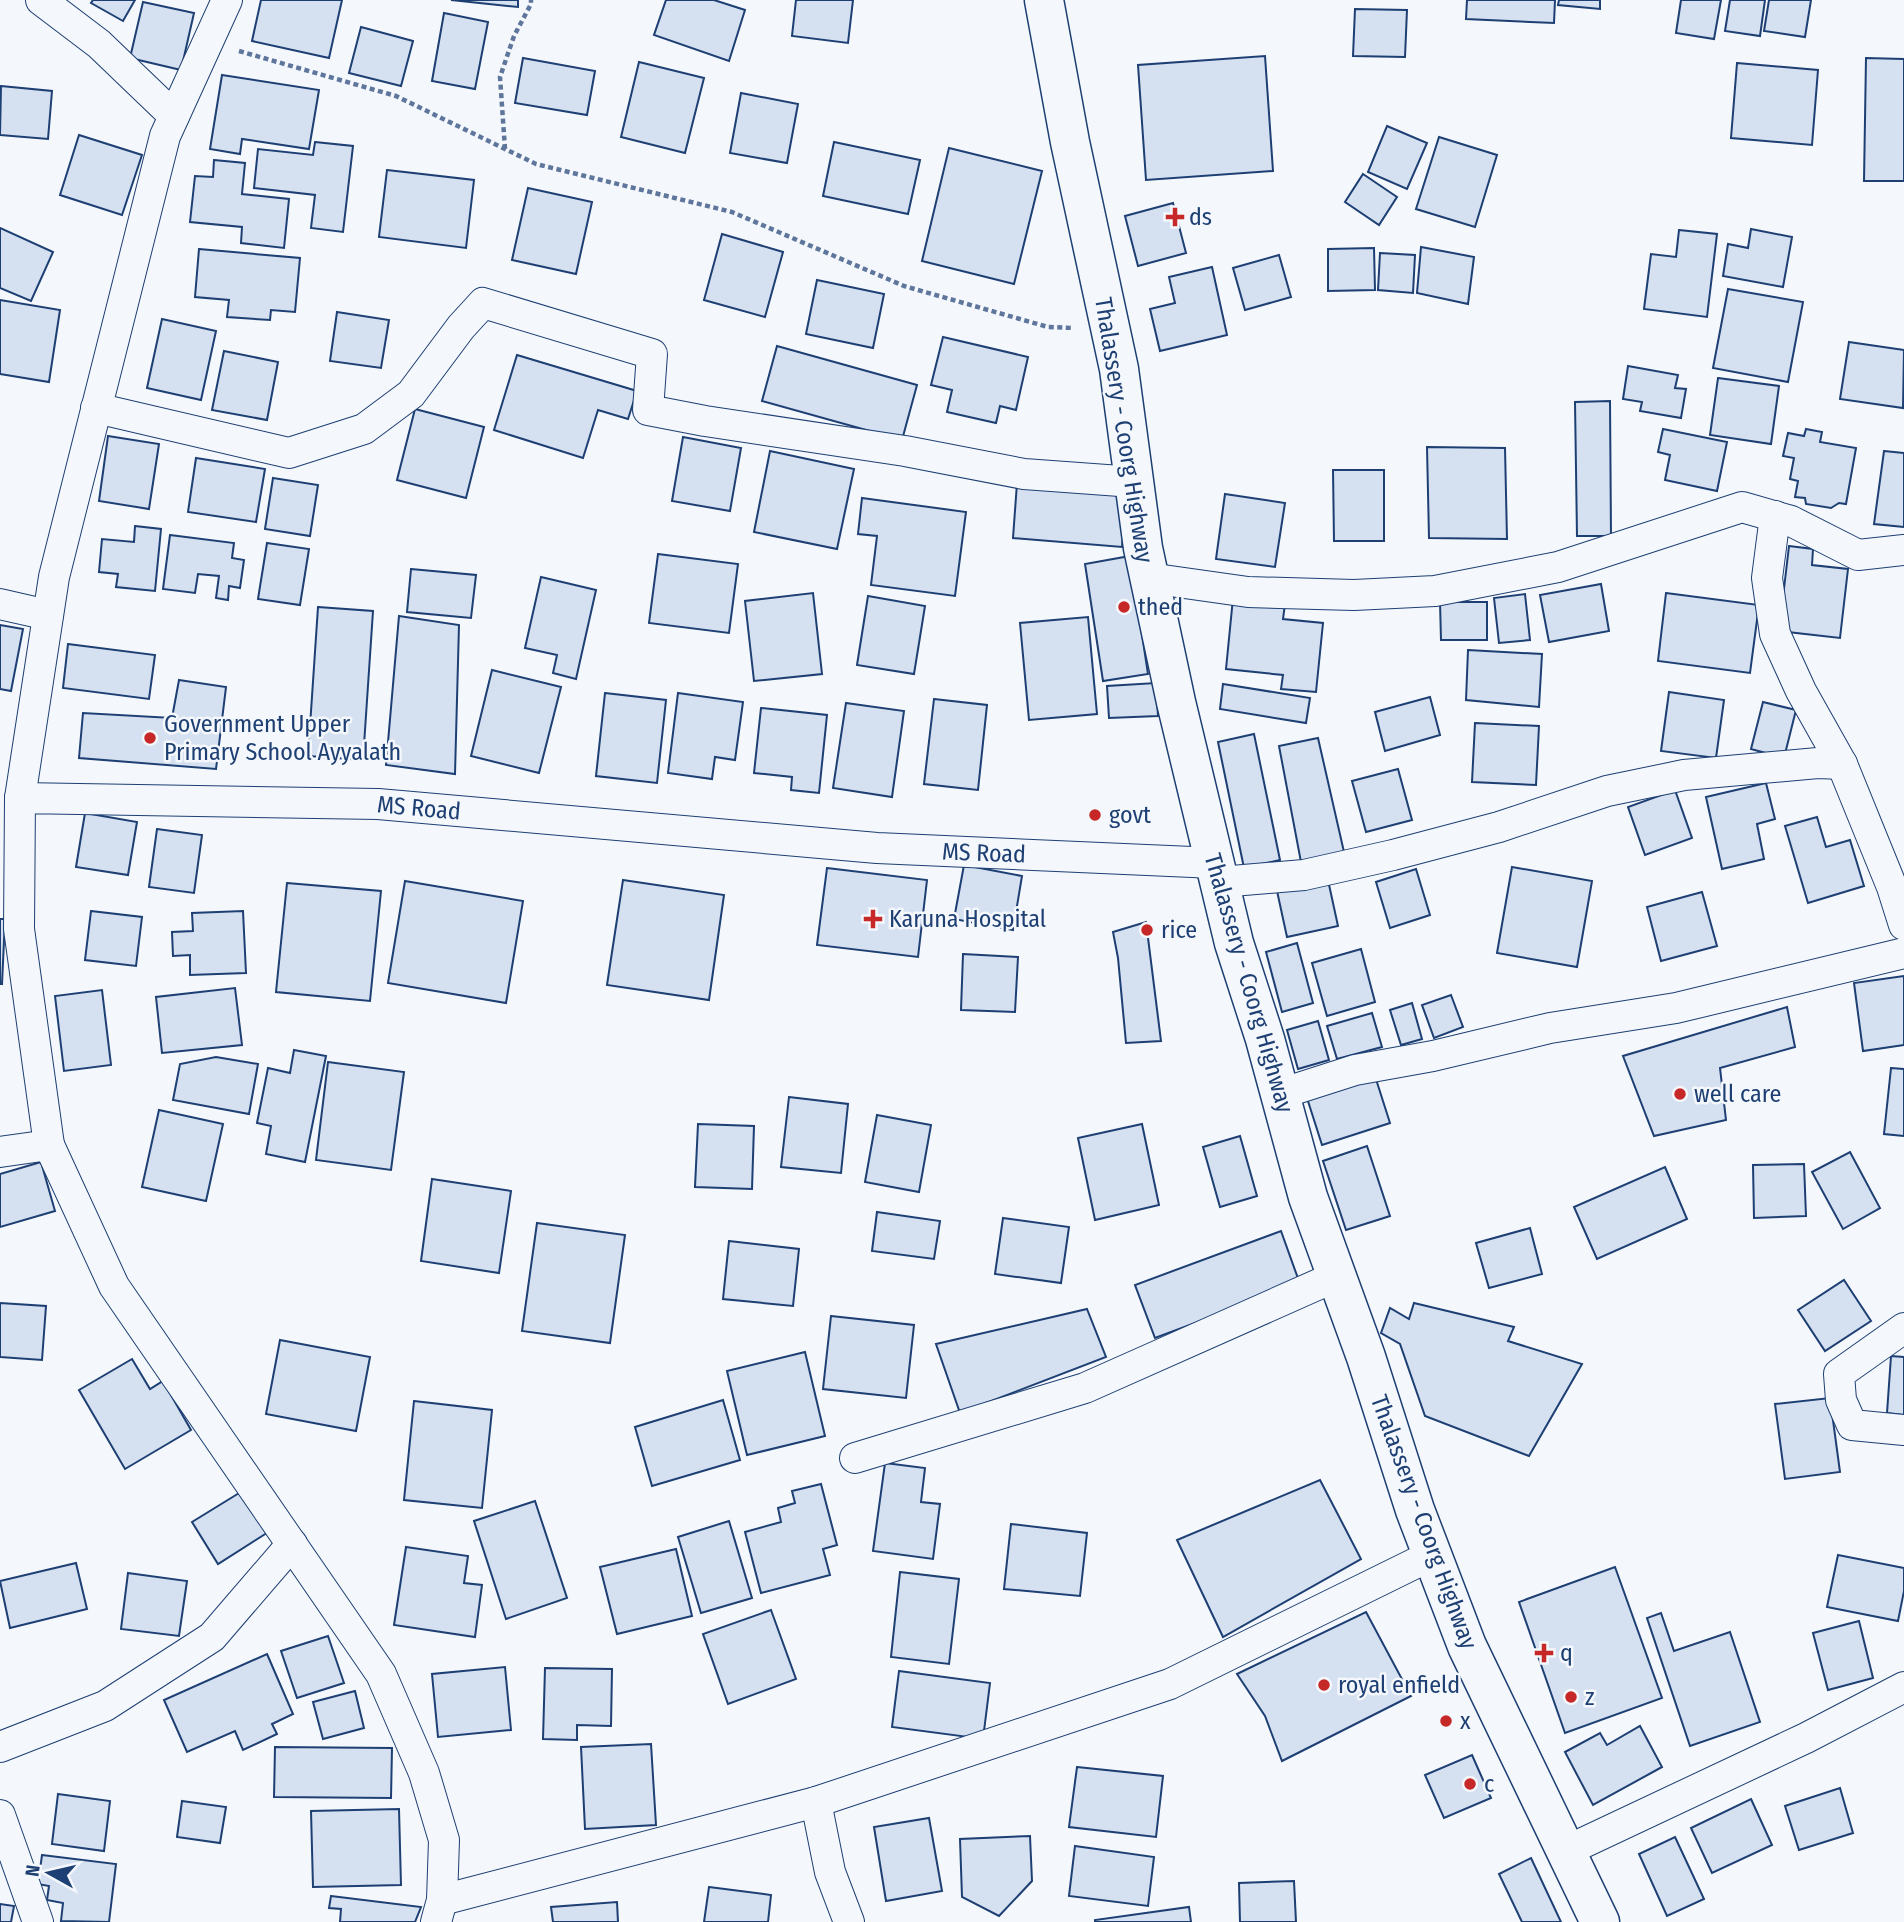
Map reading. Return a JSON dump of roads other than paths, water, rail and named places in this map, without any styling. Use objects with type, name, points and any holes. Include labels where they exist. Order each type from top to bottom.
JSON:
[{"type":"main road","name":"Thalassery - Coorg Highway","points":[[1044,0],[1070,142],[1119,369],[1149,578],[1234,943],[1308,1197],[1432,1555],[1467,1646],[1600,1922]]},
{"type":"street","points":[[41,0],[99,44],[174,116]]},
{"type":"street","points":[[226,0],[165,136],[54,578],[20,798],[19,929],[49,1145],[114,1286],[381,1674],[424,1773],[444,1840],[439,1911],[816,1802],[1170,1684],[1432,1555]]},
{"type":"street","points":[[96,408],[289,453],[364,429],[411,394],[461,327],[483,303],[652,354],[648,410],[905,451],[1024,474],[1134,482]]},
{"type":"street","points":[[1149,578],[1248,592],[1354,595],[1435,590],[1558,567],[1742,507],[1791,521],[1858,555],[1904,550]]},
{"type":"street","points":[[1775,516],[1767,578],[1775,634],[1801,691],[1842,764],[1892,887],[1904,925]]},
{"type":"street","points":[[0,604],[48,615]]},
{"type":"street","name":"MS Road","points":[[20,798],[378,804],[877,848],[1217,872],[1304,875],[1499,827],[1607,791],[1684,775],[1818,763],[1842,764]]},
{"type":"street","points":[[1280,1094],[1355,1070],[1433,1056],[1550,1028],[1676,1008],[1904,953]]},
{"type":"street","points":[[0,1152],[49,1145]]},
{"type":"street","points":[[855,1458],[1085,1388],[1337,1276]]},
{"type":"street","points":[[1904,1328],[1839,1374],[1841,1400],[1852,1425],[1904,1430]]},
{"type":"street","points":[[0,1747],[105,1706],[212,1637],[292,1544]]},
{"type":"street","points":[[1566,1851],[1806,1738],[1904,1687]]},
{"type":"street","points":[[816,1802],[830,1872],[849,1922]]},
{"type":"street","points":[[0,1815],[38,1922]]},
{"type":"place","name":"ds","points":[[1175,217]]},
{"type":"place","name":"thed","points":[[1124,607]]},
{"type":"place","name":"Government Upper Primary School Ayyalath","points":[[150,738]]},
{"type":"place","name":"govt","points":[[1095,815]]},
{"type":"place","name":"Karuna Hospital","points":[[873,919]]},
{"type":"place","name":"rice","points":[[1147,930]]},
{"type":"place","name":"well care","points":[[1680,1094]]},
{"type":"place","name":"q","points":[[1544,1653]]},
{"type":"place","name":"royal enfield","points":[[1324,1685]]},
{"type":"place","name":"z","points":[[1571,1697]]},
{"type":"place","name":"x","points":[[1446,1721]]},
{"type":"place","name":"c","points":[[1470,1784]]}]
